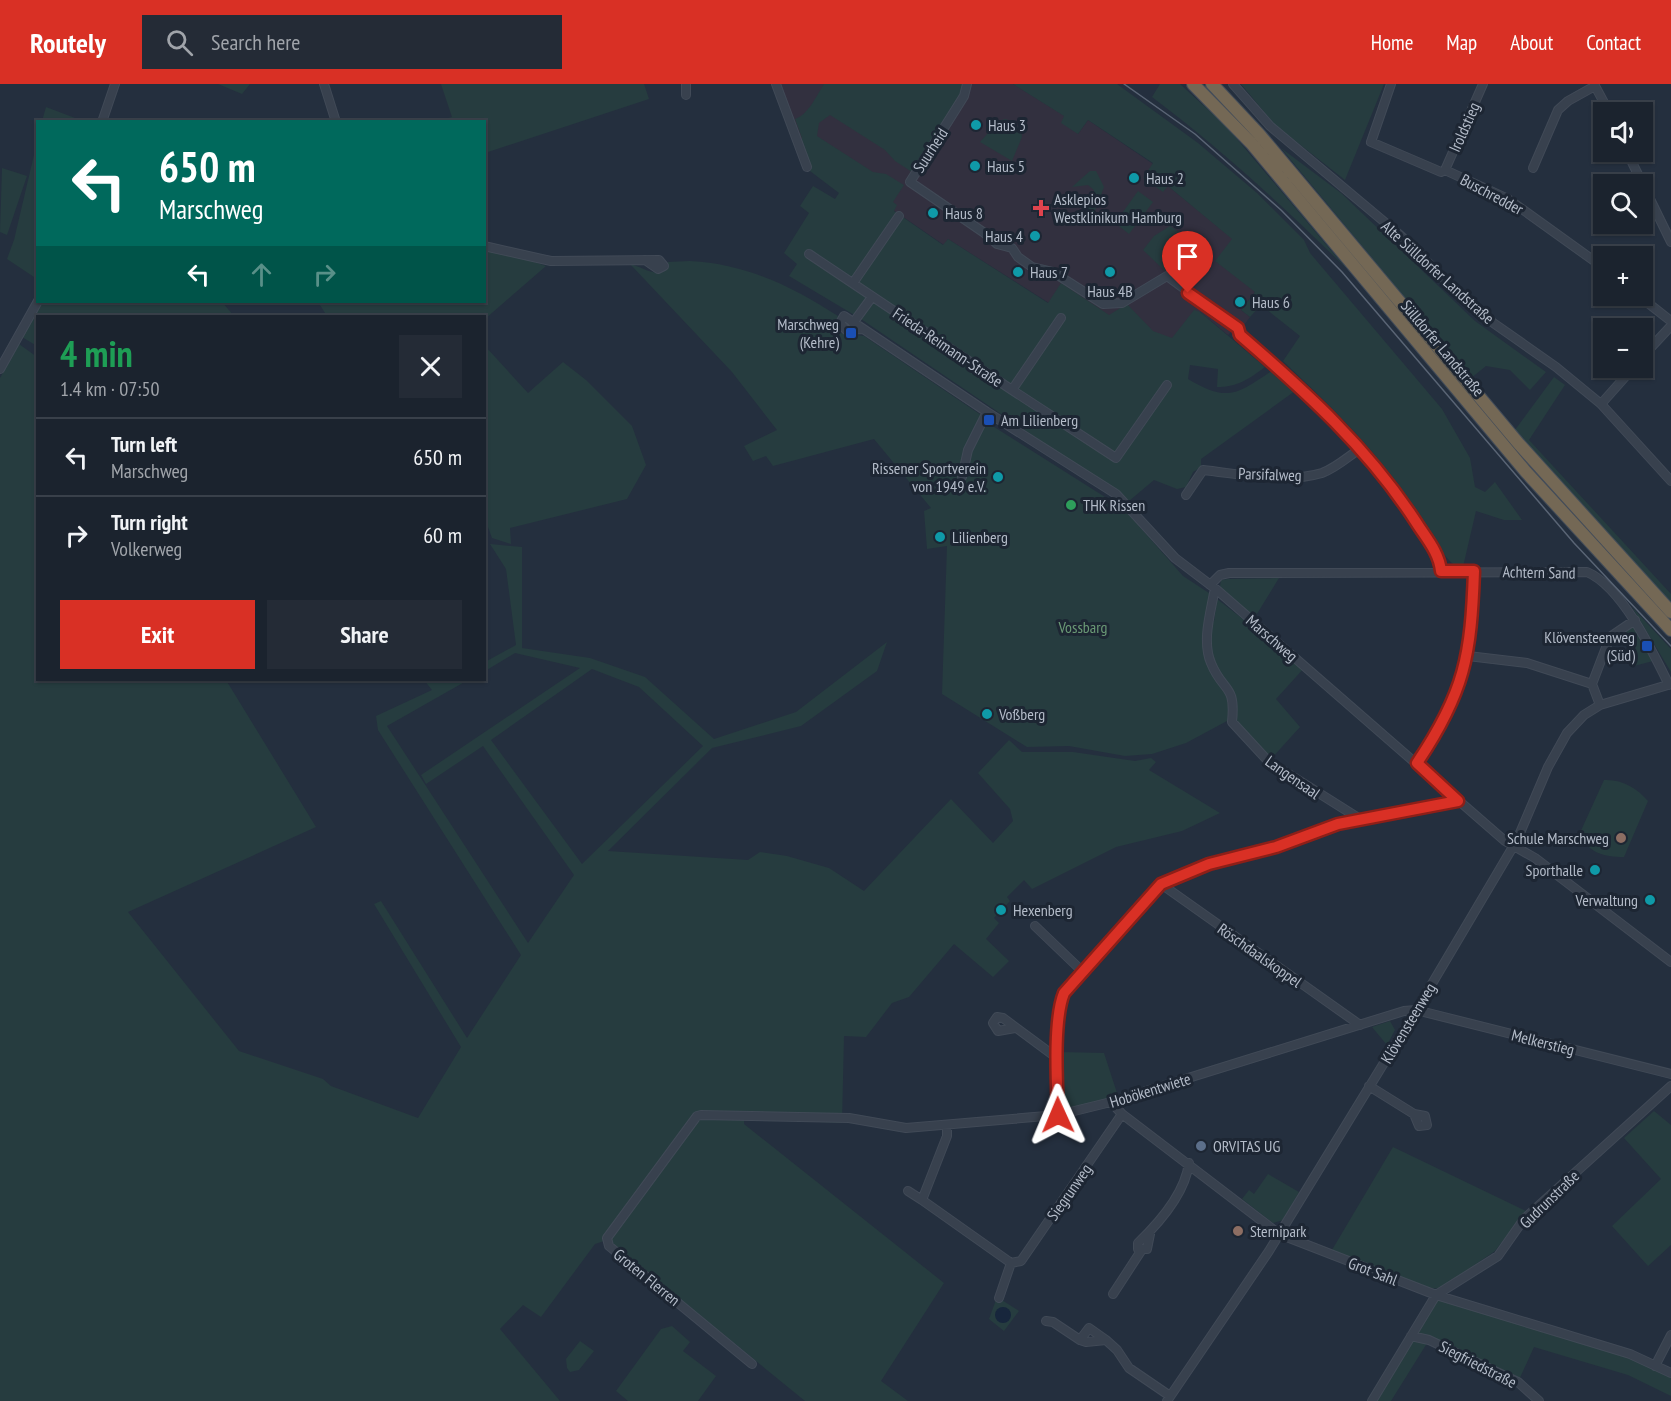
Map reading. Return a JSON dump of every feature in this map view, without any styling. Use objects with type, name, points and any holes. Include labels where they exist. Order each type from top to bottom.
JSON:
[{"type":"highway","name":"Sülldorfer Landstraße","points":[[1193,84],[1251,143],[1541,489],[1671,630]]},
{"type":"highway","name":"Sülldorfer Landstraße","points":[[1212,84],[1259,134],[1548,478],[1671,612]]},
{"type":"street","points":[[103,120],[115,84]]},
{"type":"street","points":[[324,84],[335,120]]},
{"type":"street","points":[[686,84],[686,95]]},
{"type":"street","points":[[776,84],[807,167]]},
{"type":"street","name":"Suurheid","points":[[967,84],[964,96],[910,182],[994,242],[1006,245],[1032,267],[1053,272],[1098,302],[1110,305],[1122,303],[1167,276],[1213,312],[1221,323],[1240,335],[1314,399],[1361,448],[1399,496],[1433,546],[1441,571]]},
{"type":"street","name":"Alte Sülldorfer Landstraße","points":[[1233,84],[1270,126],[1400,235],[1479,313],[1556,367],[1601,404],[1671,481]]},
{"type":"street","name":"Buschredder","points":[[1391,84],[1371,142],[1442,172],[1445,170],[1508,200],[1593,260]]},
{"type":"street","name":"Iroldstieg","points":[[1445,170],[1483,84]]},
{"type":"street","points":[[1533,168],[1558,110],[1594,85],[1603,102]]},
{"type":"street","points":[[1632,162],[1671,242]]},
{"type":"street","points":[[853,282],[899,216]]},
{"type":"street","points":[[486,246],[551,261],[645,260]]},
{"type":"street","name":"Frieda-Reimann-Straße","points":[[809,254],[1012,390],[1061,318]]},
{"type":"street","points":[[853,323],[872,297]]},
{"type":"street","points":[[0,369],[37,303]]},
{"type":"street","points":[[1652,306],[1671,321]]},
{"type":"street","name":"Marschweg","points":[[863,329],[842,328],[840,323],[844,316],[987,412],[1116,494],[1175,558],[1213,587],[1458,801],[1513,846],[1535,858],[1671,962]]},
{"type":"street","points":[[1653,345],[1671,326]]},
{"type":"street","points":[[1601,404],[1624,378]]},
{"type":"street","points":[[1012,390],[1116,458],[1167,385]]},
{"type":"street","points":[[962,477],[968,450],[987,412]]},
{"type":"street","name":"Parsifalweg","points":[[1186,495],[1203,470],[1266,477],[1308,476],[1331,469],[1361,448]]},
{"type":"street","name":"Achtern Sand","points":[[1213,587],[1220,575],[1229,573],[1441,571],[1590,573],[1598,578],[1635,620],[1670,684]]},
{"type":"street","points":[[1417,763],[1451,706],[1468,656],[1473,627],[1474,571]]},
{"type":"street","name":"Langensaal","points":[[1213,587],[1207,644],[1211,663],[1234,701],[1232,722],[1268,761],[1360,819]]},
{"type":"street","points":[[1600,705],[1592,684],[1610,637],[1635,620]]},
{"type":"street","points":[[1468,656],[1527,663],[1592,684]]},
{"type":"street","name":"Klövensteenweg","points":[[1168,1399],[1279,1234],[1406,1027],[1513,846],[1548,767],[1567,733],[1584,715],[1600,705],[1670,684]]},
{"type":"street","points":[[1058,1115],[1057,1058],[1062,999],[1082,971],[1161,884],[1209,864],[1276,847],[1338,824],[1458,801]]},
{"type":"street","name":"Röschdaalskoppel","points":[[1161,884],[1360,1025]]},
{"type":"street","points":[[1035,926],[1082,971]]},
{"type":"street","name":"Hobökentwiete","points":[[697,1116],[739,1113],[849,1119],[906,1128],[1058,1115],[1111,1102],[1360,1025],[1416,1010]]},
{"type":"street","name":"Melkerstieg","points":[[1416,1010],[1671,1074]]},
{"type":"street","points":[[1395,1015],[1406,1027]]},
{"type":"street","points":[[1015,1028],[1057,1058]]},
{"type":"street","points":[[1370,1086],[1414,1114]]},
{"type":"street","name":"Gudrunstraße","points":[[1372,1401],[1436,1295],[1498,1256],[1524,1219],[1671,1086]]},
{"type":"street","name":"Grot Sahl","points":[[1111,1102],[1122,1114],[1279,1234],[1436,1295],[1630,1354],[1671,1373]]},
{"type":"street","name":"Siegrunweg","points":[[1011,1263],[1021,1261],[1122,1114]]},
{"type":"street","name":"Groten Flerren","points":[[697,1116],[607,1238],[609,1246],[752,1364]]},
{"type":"street","points":[[922,1200],[947,1136],[947,1125]]},
{"type":"street","points":[[1113,1294],[1140,1251],[1137,1245],[1150,1234],[1187,1178],[1189,1163]]},
{"type":"street","points":[[1187,1178],[1200,1173]]},
{"type":"street","points":[[908,1191],[1011,1263],[999,1298]]},
{"type":"street","points":[[1046,1321],[1053,1322],[1080,1340],[1106,1340]]},
{"type":"street","points":[[1080,1340],[1089,1328],[1117,1350],[1129,1368],[1168,1399]]},
{"type":"street","points":[[1655,1366],[1671,1335]]},
{"type":"street","name":"Siegfriedstraße","points":[[1411,1336],[1429,1340],[1518,1382],[1539,1401]]},
{"type":"shaded area","name":"Asklepios Westklinikum Hamburg","points":[[776,84],[1013,84],[1065,116],[1078,134],[1088,120],[1153,164],[1144,178],[1168,186],[1233,239],[1255,292],[1241,310],[1250,317],[1242,328],[1238,325],[1228,335],[1200,312],[1170,349],[1158,348],[1061,284],[1049,303],[948,239],[944,245],[807,151]]},
{"type":"green space","points":[[218,84],[250,84],[242,94]]},
{"type":"green space","points":[[441,84],[644,84],[649,99],[486,153],[486,120],[449,120],[448,118],[452,117]]},
{"type":"green space","points":[[824,84],[964,84],[966,86],[912,172],[895,161],[885,150],[830,115],[819,123],[817,136],[873,172],[886,174],[904,185],[893,202],[897,205],[894,211],[943,245],[948,239],[1048,303],[1061,283],[1109,315],[1127,304],[1153,331],[1172,338],[1194,310],[1200,312],[1265,367],[1243,382],[1231,386],[1217,387],[1218,369],[1190,365],[1188,379],[1213,391],[1223,393],[1241,390],[1273,370],[1295,391],[1201,459],[1201,467],[1193,472],[1186,487],[1177,489],[1154,480],[1129,501],[861,319],[789,276],[797,264],[784,253],[809,213],[800,206],[813,186],[835,199],[839,193],[802,165],[802,138],[795,119],[808,109]]},
{"type":"green space","points":[[1013,84],[1117,84],[1198,143],[1257,193],[1304,240],[1310,253],[1442,409],[1470,458],[1475,487],[1485,492],[1495,482],[1522,520],[1504,520],[1476,511],[1462,571],[1452,563],[1435,543],[1407,497],[1372,452],[1283,361],[1300,336],[1261,305],[1250,317],[1241,310],[1255,292],[1215,261],[1232,239],[1168,186],[1163,192],[1143,178],[1153,163],[1088,120],[1078,134],[1061,123],[1064,116]]},
{"type":"green space","points":[[1160,84],[1180,84],[1226,126],[1346,268],[1252,179],[1152,97]]},
{"type":"green space","points":[[1200,84],[1204,84],[1227,105],[1545,481],[1671,618],[1671,623],[1541,483],[1254,139]]},
{"type":"green space","points":[[1241,84],[1384,84],[1345,180],[1275,125]]},
{"type":"green space","points":[[46,107],[80,120],[42,120]]},
{"type":"green space","points":[[1005,119],[1012,121],[1021,130],[1022,137],[1012,161],[980,142],[999,121]]},
{"type":"green space","points":[[36,146],[36,278],[7,259],[14,240]]},
{"type":"green space","points":[[1281,148],[1341,193],[1475,321],[1546,372],[1530,390],[1510,370],[1486,366],[1471,378]]},
{"type":"green space","points":[[2,168],[27,176],[7,235],[0,232]]},
{"type":"green space","points":[[1090,171],[1096,171],[1104,187],[1093,216],[1087,207],[1092,203],[1094,190],[1088,185],[1072,187]]},
{"type":"green space","points":[[1138,191],[1153,202],[1129,234],[1115,223]]},
{"type":"green space","points":[[1170,226],[1188,238],[1190,245],[1170,270],[1165,271],[1143,250],[1154,236]]},
{"type":"green space","points":[[486,250],[517,256],[546,266],[486,318],[486,315],[326,315],[320,305],[322,303],[486,303]]},
{"type":"green space","name":"Vossbarg","points":[[668,262],[711,263],[749,272],[768,278],[803,295],[838,316],[835,326],[839,333],[864,336],[981,415],[983,420],[1124,509],[1183,576],[1212,595],[1207,623],[1214,622],[1217,599],[1305,667],[1276,699],[1300,727],[1271,759],[1236,723],[1227,721],[1186,743],[1152,754],[1125,756],[1069,746],[1027,747],[942,694],[947,546],[927,549],[924,511],[931,508],[874,439],[773,466],[766,456],[753,461],[744,446],[777,430],[732,372],[630,264],[659,272],[668,268]]},
{"type":"green space","points":[[41,303],[223,303],[233,315],[36,315],[36,345],[22,337]]},
{"type":"green space","points":[[19,344],[36,356],[36,681],[227,681],[316,827],[128,912],[239,1051],[323,1079],[331,1086],[418,1118],[461,1047],[374,904],[381,901],[467,1038],[521,955],[378,730],[376,716],[432,690],[425,681],[466,681],[387,726],[528,943],[574,875],[483,746],[426,784],[421,775],[580,668],[515,653],[486,670],[486,661],[516,645],[506,569],[490,544],[522,547],[522,648],[590,658],[645,677],[714,739],[796,712],[887,642],[877,671],[801,726],[712,748],[608,851],[748,860],[760,852],[787,856],[829,868],[864,891],[951,799],[993,843],[1013,821],[1010,809],[978,773],[1009,740],[1022,752],[1073,752],[1135,761],[1151,758],[1156,762],[1149,770],[1220,813],[1182,831],[1116,847],[1032,889],[1024,880],[1007,897],[1010,901],[994,918],[999,923],[986,939],[1009,961],[993,977],[954,944],[909,997],[892,1003],[866,1037],[844,1036],[842,1123],[744,1119],[744,1124],[944,1283],[881,1381],[908,1401],[805,1401],[610,1242],[610,1239],[595,1244],[541,1317],[523,1305],[500,1329],[560,1401],[0,1401],[0,378]],"holes":[[[592,669],[639,687],[703,746],[582,864],[491,740]]]},
{"type":"green space","points":[[486,347],[528,393],[563,362],[586,380],[632,426],[646,465],[627,499],[510,528],[511,544],[492,538],[486,522]]},
{"type":"green space","points":[[1554,377],[1565,385],[1529,440],[1671,594],[1671,606],[1515,430]]},
{"type":"green space","points":[[1279,578],[1255,617],[1226,594],[1220,586],[1221,580],[1228,579]]},
{"type":"green space","points":[[1632,607],[1671,649],[1671,672]]},
{"type":"green space","points":[[1635,626],[1653,661],[1634,666],[1623,633]]},
{"type":"green space","points":[[1604,780],[1629,785],[1648,801],[1624,857],[1598,853],[1579,835]]},
{"type":"green space","points":[[1390,1021],[1395,1030],[1387,1045],[1372,1027]]},
{"type":"green space","points":[[1060,1052],[1104,1053],[1118,1096],[1066,1109],[1061,1105]]},
{"type":"green space","points":[[1654,1111],[1671,1125],[1671,1245],[1648,1266],[1612,1226],[1661,1179],[1624,1138]]},
{"type":"green space","points":[[1393,1147],[1526,1211],[1495,1251],[1441,1288],[1426,1289],[1332,1250]]},
{"type":"green space","points":[[1268,1174],[1299,1192],[1283,1220],[1273,1223],[1242,1199],[1249,1190],[1254,1194]]},
{"type":"green space","points":[[1436,1295],[1630,1354],[1671,1374],[1671,1396],[1628,1375],[1534,1347],[1518,1382],[1429,1340],[1391,1401],[1372,1401]]},
{"type":"green space","points":[[997,1297],[1019,1311],[1004,1331],[989,1319]]},
{"type":"green space","points":[[672,1326],[690,1342],[683,1351],[716,1376],[698,1401],[628,1401],[616,1391],[661,1329]]},
{"type":"green space","points":[[580,1341],[594,1351],[579,1370],[570,1372],[566,1359]]},
{"type":"water","points":[[1000,1307],[1006,1307],[1011,1315],[1009,1321],[1000,1323],[995,1318],[995,1312]]},
{"type":"tram line","points":[[1124,84],[1195,134],[1281,210],[1342,272],[1574,543],[1671,646]]},
{"type":"place","name":"Haus 3","points":[[976,125]]},
{"type":"place","name":"Haus 5","points":[[975,166]]},
{"type":"place","name":"Haus 2","points":[[1134,178]]},
{"type":"place","name":"Asklepios Westklinikum Hamburg","points":[[1041,208]]},
{"type":"place","name":"Haus 8","points":[[933,213]]},
{"type":"place","name":"Haus 4","points":[[1035,236]]},
{"type":"place","name":"Haus 7","points":[[1018,272]]},
{"type":"place","name":"Haus 4B","points":[[1110,272]]},
{"type":"place","name":"Haus 6","points":[[1240,302]]},
{"type":"place","name":"Marschweg (Kehre)","points":[[851,333]]},
{"type":"place","name":"Am Lilienberg","points":[[989,420]]},
{"type":"place","name":"Rissener Sportverein von 1949 e.V.","points":[[998,477]]},
{"type":"place","name":"THK Rissen","points":[[1071,505]]},
{"type":"place","name":"Lilienberg","points":[[940,537]]},
{"type":"place","name":"Klövensteenweg (Süd)","points":[[1647,646]]},
{"type":"place","name":"Voßberg","points":[[987,714]]},
{"type":"place","name":"Schule Marschweg","points":[[1621,838]]},
{"type":"place","name":"Sporthalle","points":[[1595,870]]},
{"type":"place","name":"Verwaltung","points":[[1650,900]]},
{"type":"place","name":"Hexenberg","points":[[1001,910]]},
{"type":"place","name":"ORVITAS UG","points":[[1201,1146]]},
{"type":"place","name":"Sternipark","points":[[1238,1231]]},
{"type":"route","points":[[1058,1115],[1059,1009],[1064,993],[1153,890],[1161,884],[1209,864],[1276,847],[1338,824],[1458,801],[1417,763],[1436,735],[1461,681],[1473,627],[1474,571],[1441,571],[1433,546],[1399,496],[1361,448],[1314,399],[1240,335],[1238,328],[1188,293]]}]
